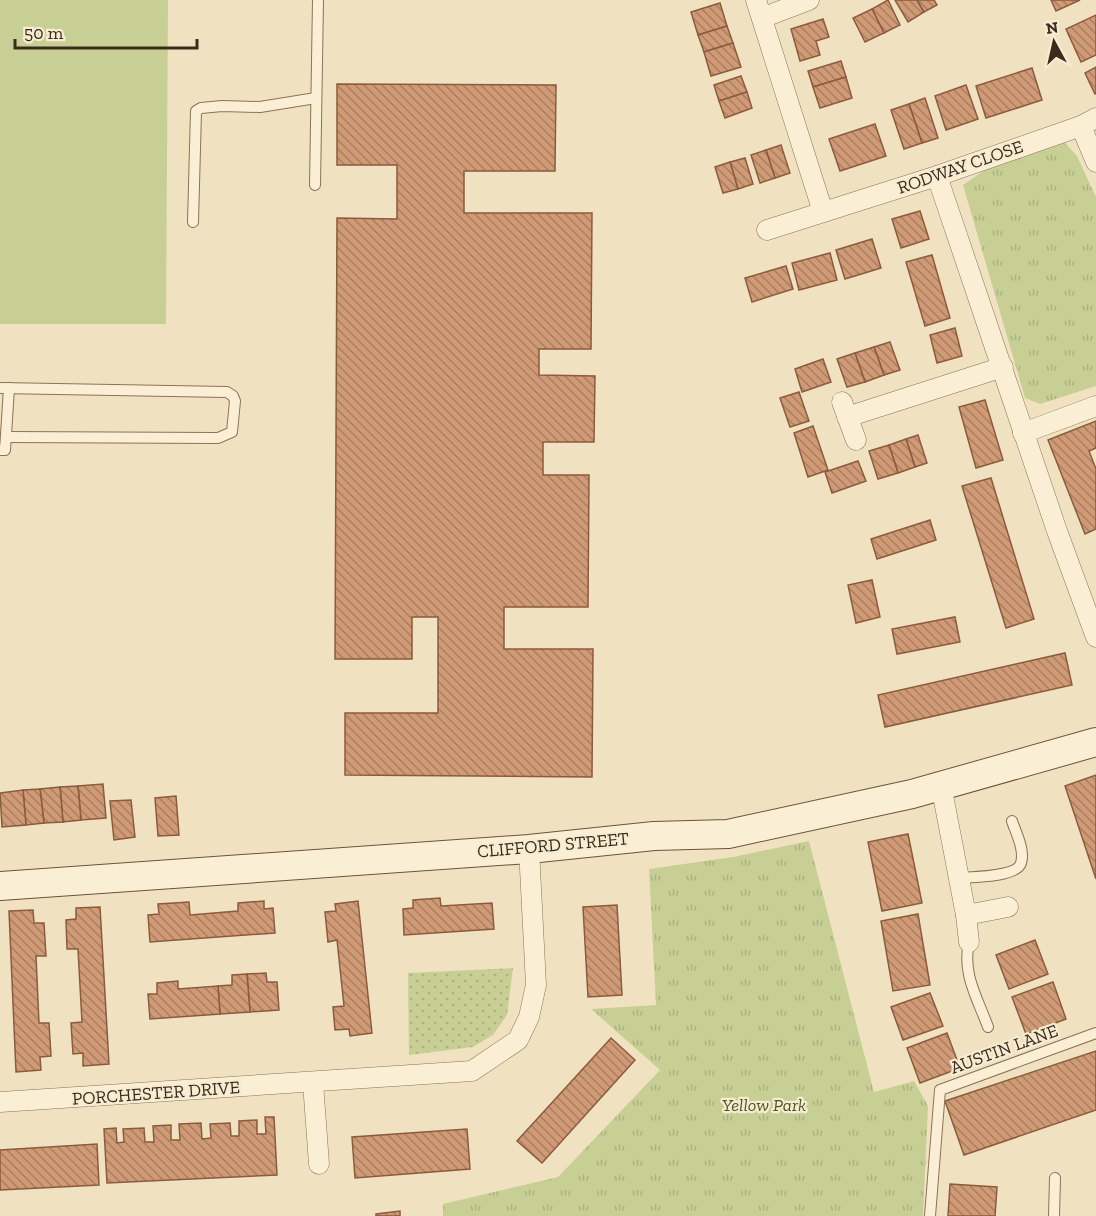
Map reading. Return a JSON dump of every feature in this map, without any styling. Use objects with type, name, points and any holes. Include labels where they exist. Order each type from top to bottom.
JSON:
[{"type":"main road","name":"CLIFFORD STREET","points":[[0,886],[529,849],[654,836],[728,834],[912,794],[1096,742]]},
{"type":"street","points":[[809,0],[759,9],[823,212]]},
{"type":"street","points":[[1089,122],[1096,162]]},
{"type":"street","name":"RODWAY CLOSE","points":[[767,230],[937,176],[1089,122]]},
{"type":"street","points":[[937,176],[1003,367],[1023,433],[1096,637]]},
{"type":"street","points":[[856,440],[844,409],[1003,367]]},
{"type":"street","points":[[1023,433],[1096,406]]},
{"type":"street","points":[[941,785],[969,942]]},
{"type":"street","name":"PORCHESTER DRIVE","points":[[0,1102],[472,1071],[518,1040],[529,1017],[536,985],[529,849]]},
{"type":"street","points":[[966,915],[1008,907]]},
{"type":"street","points":[[313,1083],[319,1164]]},
{"type":"lane","points":[[315,185],[318,0]]},
{"type":"lane","points":[[193,222],[196,111],[201,108],[222,106],[260,107],[316,98]]},
{"type":"lane","points":[[0,450],[5,450],[5,388],[227,392],[233,396],[235,402],[232,432],[219,438],[6,437]]},
{"type":"lane","points":[[959,878],[1018,870],[1022,857],[1012,821]]},
{"type":"lane","points":[[969,942],[966,957],[967,972],[988,1027]]},
{"type":"lane","name":"AUSTIN LANE","points":[[930,1216],[940,1090],[1096,1033]]},
{"type":"lane","points":[[1054,1216],[1055,1178]]},
{"type":"green space","points":[[0,0],[168,0],[166,324],[0,324]]},
{"type":"green space","points":[[1064,142],[1077,156],[1096,197],[1096,386],[1040,404],[1025,398],[963,185],[986,169]]},
{"type":"green space","name":"Yellow Park","points":[[809,841],[874,1092],[914,1081],[928,1106],[923,1216],[443,1216],[443,1204],[558,1177],[660,1070],[591,1009],[656,1005],[649,869],[733,857]]},
{"type":"green space","points":[[513,968],[507,1015],[493,1035],[473,1047],[409,1055],[408,973]]},
{"type":"building","points":[[888,0],[900,25],[884,33],[872,9]]},
{"type":"building","points":[[895,0],[917,0],[924,12],[908,22]]},
{"type":"building","points":[[917,0],[934,0],[937,5],[924,12]]},
{"type":"building","points":[[1051,0],[1080,0],[1056,11]]},
{"type":"building","points":[[720,3],[727,26],[698,35],[691,12]]},
{"type":"building","points":[[872,9],[884,33],[865,42],[853,18]]},
{"type":"building","points":[[1096,15],[1096,55],[1081,62],[1066,29]]},
{"type":"building","points":[[823,19],[829,37],[816,41],[820,55],[800,61],[791,29]]},
{"type":"building","points":[[727,26],[733,43],[704,52],[698,35]]},
{"type":"building","points":[[733,43],[741,67],[711,76],[704,52]]},
{"type":"building","points":[[841,61],[846,77],[813,87],[808,71]]},
{"type":"building","points":[[1096,67],[1096,93],[1095,94],[1085,73]]},
{"type":"building","points":[[1032,68],[1042,100],[986,118],[976,86]]},
{"type":"building","points":[[741,76],[747,92],[719,101],[714,85]]},
{"type":"building","points":[[846,77],[852,98],[820,108],[813,87]]},
{"type":"building","points":[[337,84],[556,85],[555,171],[464,171],[464,213],[592,213],[591,349],[539,349],[539,375],[595,376],[594,442],[543,442],[543,475],[589,475],[588,607],[504,607],[504,649],[593,649],[592,777],[345,775],[345,713],[438,713],[438,617],[412,617],[412,659],[335,659],[337,218],[397,219],[397,165],[337,165]]},
{"type":"building","points":[[966,85],[978,119],[946,130],[935,96]]},
{"type":"building","points":[[747,92],[752,108],[725,118],[719,101]]},
{"type":"building","points":[[925,98],[938,138],[922,143],[909,104]]},
{"type":"building","points":[[909,104],[922,143],[904,149],[891,110]]},
{"type":"building","points":[[875,124],[886,156],[840,171],[829,139]]},
{"type":"building","points":[[781,145],[790,173],[775,178],[766,150]]},
{"type":"building","points":[[766,150],[775,178],[760,183],[751,155]]},
{"type":"building","points":[[745,158],[753,184],[738,189],[730,162]]},
{"type":"building","points":[[730,162],[738,189],[723,193],[715,167]]},
{"type":"building","points":[[920,211],[929,239],[901,248],[892,219]]},
{"type":"building","points":[[872,239],[881,268],[845,279],[836,250]]},
{"type":"building","points":[[830,253],[837,280],[799,290],[792,263]]},
{"type":"building","points":[[932,255],[950,318],[925,326],[906,262]]},
{"type":"building","points":[[786,266],[793,289],[752,302],[745,278]]},
{"type":"building","points":[[955,328],[962,356],[937,363],[930,335]]},
{"type":"building","points":[[890,342],[900,370],[884,375],[874,347]]},
{"type":"building","points":[[874,347],[884,375],[865,382],[855,353]]},
{"type":"building","points":[[855,353],[865,382],[847,387],[837,359]]},
{"type":"building","points":[[823,359],[831,382],[802,392],[795,369]]},
{"type":"building","points":[[799,392],[809,421],[790,427],[780,398]]},
{"type":"building","points":[[985,400],[1003,460],[976,468],[959,407]]},
{"type":"building","points":[[1096,421],[1096,448],[1089,451],[1096,469],[1096,529],[1085,534],[1048,440]]},
{"type":"building","points":[[813,426],[828,470],[808,477],[794,433]]},
{"type":"building","points":[[918,435],[927,463],[915,467],[906,439]]},
{"type":"building","points":[[906,439],[915,467],[898,473],[889,445]]},
{"type":"building","points":[[889,445],[898,473],[878,479],[869,451]]},
{"type":"building","points":[[858,461],[866,481],[832,493],[825,472]]},
{"type":"building","points":[[991,478],[1034,619],[1006,628],[962,486]]},
{"type":"building","points":[[930,520],[936,540],[877,559],[871,539]]},
{"type":"building","points":[[872,580],[880,617],[856,623],[848,585]]},
{"type":"building","points":[[955,617],[960,642],[897,654],[892,629]]},
{"type":"building","points":[[1065,653],[1072,685],[885,727],[878,695]]},
{"type":"building","points":[[1096,775],[1096,879],[1065,786]]},
{"type":"building","points":[[103,784],[106,818],[81,820],[78,786]]},
{"type":"building","points":[[78,786],[81,820],[63,822],[60,787]]},
{"type":"building","points":[[60,787],[63,822],[44,823],[40,789]]},
{"type":"building","points":[[40,789],[44,823],[26,825],[23,790]]},
{"type":"building","points":[[23,790],[26,825],[2,827],[0,793]]},
{"type":"building","points":[[176,796],[179,835],[158,836],[155,798]]},
{"type":"building","points":[[131,800],[135,837],[114,840],[110,801]]},
{"type":"building","points":[[908,834],[922,903],[882,911],[868,842]]},
{"type":"building","points":[[440,898],[441,906],[492,903],[494,929],[404,935],[403,909],[413,908],[413,900]]},
{"type":"building","points":[[264,901],[264,909],[273,908],[275,933],[150,942],[148,915],[159,914],[158,904],[189,902],[190,915],[238,911],[238,903]]},
{"type":"building","points":[[358,901],[372,1033],[350,1036],[349,1029],[335,1030],[333,1007],[344,1006],[337,940],[328,942],[325,912],[336,911],[335,904]]},
{"type":"building","points":[[617,905],[622,995],[588,997],[583,907]]},
{"type":"building","points":[[100,907],[109,1064],[83,1066],[83,1053],[73,1054],[71,1023],[82,1022],[78,949],[67,949],[66,920],[76,919],[76,908]]},
{"type":"building","points":[[33,910],[34,923],[44,923],[46,956],[36,956],[39,1023],[49,1023],[51,1056],[40,1057],[41,1070],[16,1072],[9,911]]},
{"type":"building","points":[[918,914],[930,985],[893,991],[881,921]]},
{"type":"building","points":[[1035,940],[1048,974],[1009,989],[996,955]]},
{"type":"building","points":[[266,973],[267,982],[277,982],[279,1010],[250,1012],[247,974]]},
{"type":"building","points":[[247,974],[250,1012],[220,1014],[218,986],[232,985],[232,975]]},
{"type":"building","points":[[178,981],[178,989],[218,986],[220,1014],[150,1019],[148,994],[157,994],[157,983]]},
{"type":"building","points":[[1053,982],[1066,1019],[1026,1034],[1012,997]]},
{"type":"building","points":[[930,993],[943,1026],[903,1040],[891,1007]]},
{"type":"building","points":[[947,1033],[960,1068],[920,1083],[907,1048]]},
{"type":"building","points":[[611,1038],[635,1060],[542,1163],[517,1141]]},
{"type":"building","points":[[1096,1051],[1096,1110],[964,1155],[945,1101]]},
{"type":"building","points":[[265,1117],[274,1117],[277,1175],[107,1183],[104,1129],[116,1128],[117,1143],[124,1142],[123,1129],[144,1128],[145,1142],[154,1142],[153,1126],[171,1125],[171,1140],[180,1140],[179,1124],[201,1123],[202,1139],[211,1138],[210,1124],[230,1123],[231,1136],[239,1136],[239,1121],[257,1120],[257,1134],[266,1134]]},
{"type":"building","points":[[467,1129],[470,1169],[355,1178],[352,1137]]},
{"type":"building","points":[[97,1144],[99,1185],[0,1190],[0,1150]]},
{"type":"building","points":[[950,1184],[997,1187],[995,1216],[948,1216]]},
{"type":"building","points":[[400,1211],[400,1216],[376,1216],[376,1214]]}]
